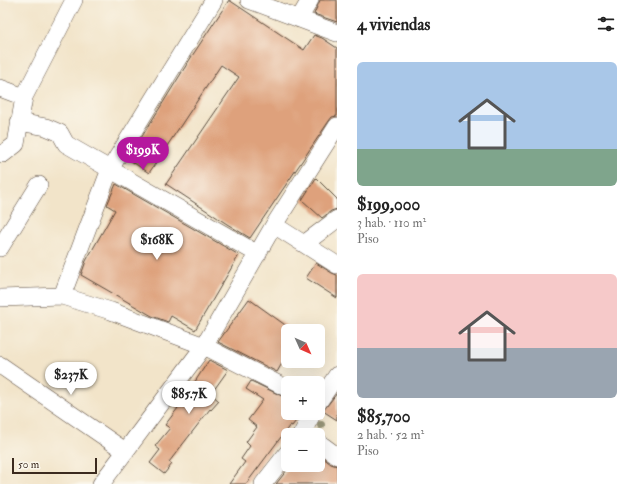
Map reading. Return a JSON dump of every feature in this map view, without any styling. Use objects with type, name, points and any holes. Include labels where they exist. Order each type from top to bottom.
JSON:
[{"type":"street","points":[[0,153],[3,154],[16,144],[24,98],[74,0]]},
{"type":"street","points":[[62,296],[110,169],[214,0]]},
{"type":"street","points":[[249,0],[337,34]]},
{"type":"street","points":[[299,19],[310,0]]},
{"type":"street","points":[[0,88],[24,98]]},
{"type":"street","points":[[19,122],[46,126],[60,133],[66,144],[258,254]]},
{"type":"street","points":[[101,484],[204,346],[274,225],[337,126]]},
{"type":"street","points":[[0,248],[39,185]]},
{"type":"street","points":[[304,244],[337,219]]},
{"type":"street","points":[[274,225],[337,265]]},
{"type":"street","points":[[0,298],[62,296],[111,311],[204,346],[281,385]]},
{"type":"street","points":[[0,365],[125,451]]},
{"type":"street","points":[[325,393],[337,375]]},
{"type":"street","points":[[325,447],[337,456]]},
{"type":"street","points":[[263,484],[281,461]]},
{"type":"building","points":[[229,0],[304,50],[314,35],[322,38],[337,48],[337,116],[332,117],[329,121],[250,238],[166,184],[239,77],[221,65],[149,173],[128,159],[192,56]]},
{"type":"building","points":[[320,0],[337,0],[337,22],[314,14]]},
{"type":"building","points":[[316,178],[337,199],[337,209],[331,211],[322,218],[302,200]]},
{"type":"building","points":[[116,184],[239,255],[195,330],[171,316],[168,322],[152,316],[81,275],[86,261],[115,210],[107,205]]},
{"type":"building","points":[[316,263],[337,275],[337,298],[306,278]]},
{"type":"building","points":[[249,299],[284,324],[281,324],[281,365],[277,372],[218,342]]},
{"type":"building","points":[[209,360],[228,370],[211,394],[219,401],[211,410],[210,409],[169,462],[172,464],[164,474],[150,463],[160,450],[155,446],[170,428],[165,425],[178,408],[175,406],[186,393],[187,394]]},
{"type":"building","points":[[251,381],[281,396],[281,420],[297,420],[292,426],[290,425],[288,428],[281,428],[281,437],[246,484],[229,484],[245,462],[241,459],[250,446],[246,442],[257,427],[248,420],[263,400],[246,389]]},
{"type":"building","points":[[337,393],[337,420],[325,412],[325,408]]},
{"type":"building","points":[[325,459],[337,466],[337,484],[276,484],[285,472],[325,472]]}]
